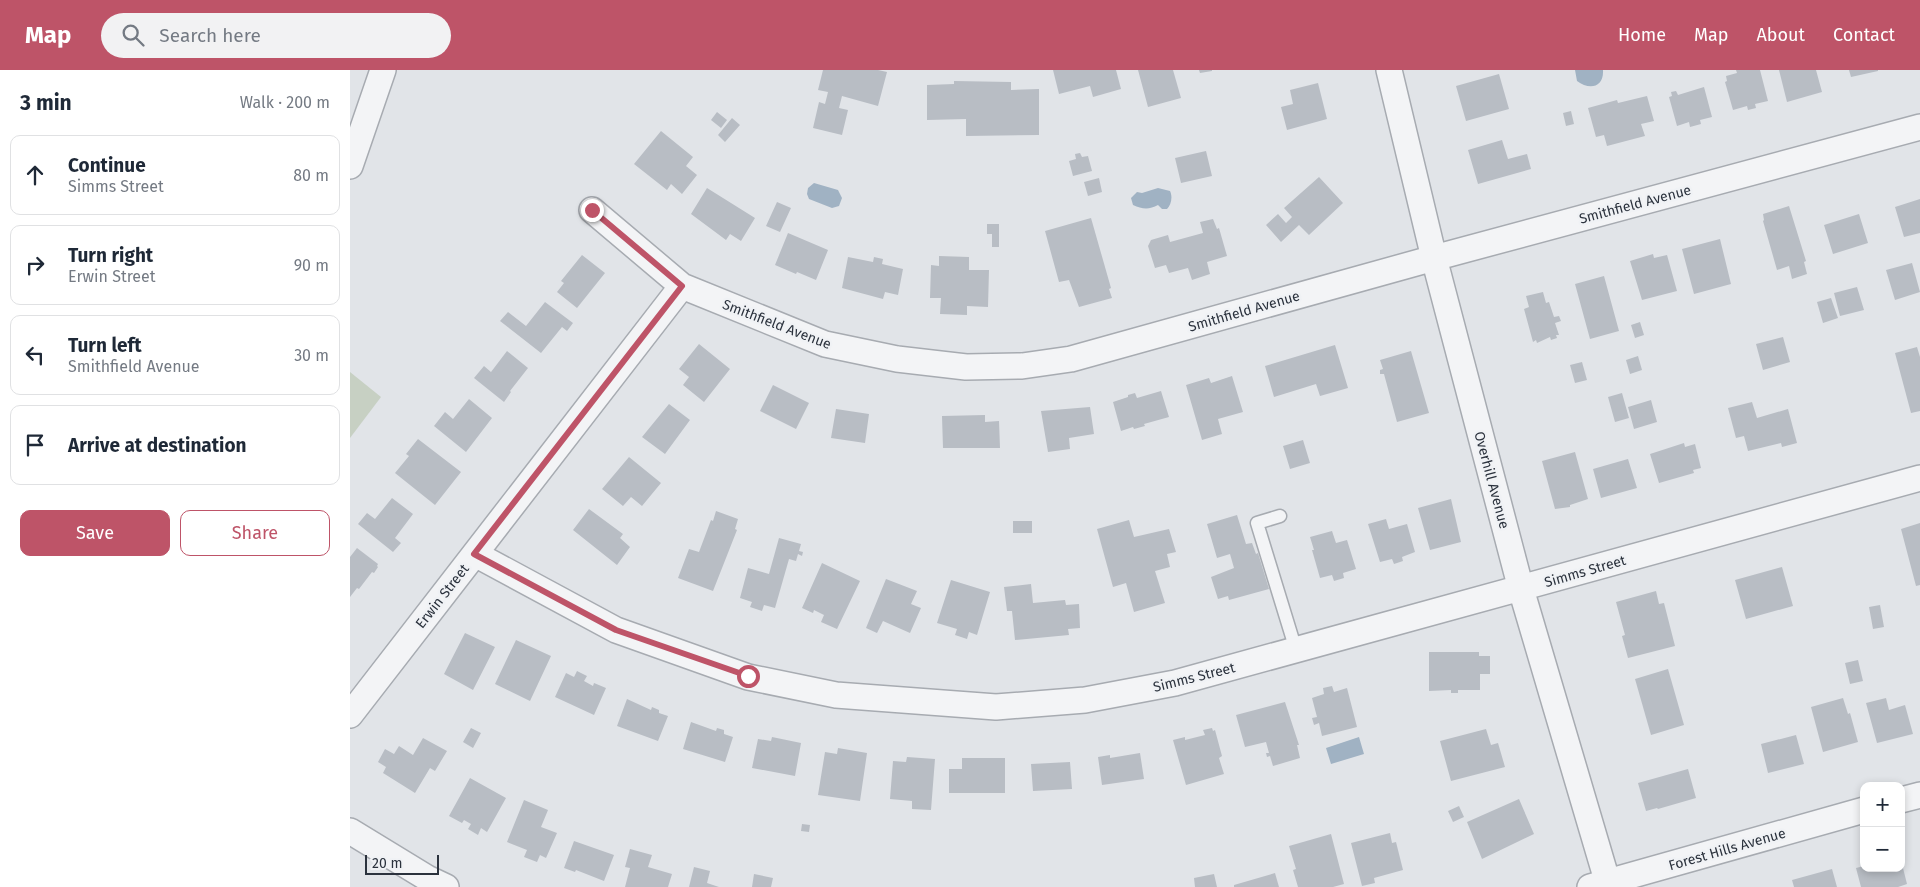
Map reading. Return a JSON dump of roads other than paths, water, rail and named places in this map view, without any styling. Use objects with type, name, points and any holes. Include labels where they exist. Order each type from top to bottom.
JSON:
[{"type":"street","points":[[350,166],[383,70]]},
{"type":"street","name":"Overhill Avenue","points":[[1389,70],[1434,258],[1521,589],[1602,885]]},
{"type":"street","name":"Smithfield Avenue","points":[[592,210],[682,286],[825,344],[897,359],[966,367],[1022,366],[1071,359],[1434,258],[1920,127]]},
{"type":"street","name":"Erwin Street","points":[[350,715],[682,286]]},
{"type":"street","name":"Simms Street","points":[[474,554],[616,630],[748,676],[836,695],[996,706],[1085,700],[1175,683],[1920,478]]},
{"type":"street","points":[[1905,799],[1920,795]]},
{"type":"street","name":"Forest Hills Avenue","points":[[1602,885],[1860,811]]},
{"type":"street","points":[[350,831],[427,878],[446,887]]},
{"type":"lane","points":[[1280,516],[1257,523],[1296,650]]},
{"type":"water","points":[[1575,70],[1603,70],[1603,76],[1601,81],[1595,86],[1586,86],[1577,81]]},
{"type":"water","points":[[814,183],[838,190],[842,198],[839,206],[832,208],[809,199],[807,194],[808,188]]},
{"type":"water","points":[[1158,188],[1170,191],[1171,201],[1167,209],[1162,209],[1158,205],[1146,208],[1133,205],[1131,198],[1137,192],[1142,193]]},
{"type":"water","points":[[1359,737],[1364,754],[1331,764],[1326,748]]}]
